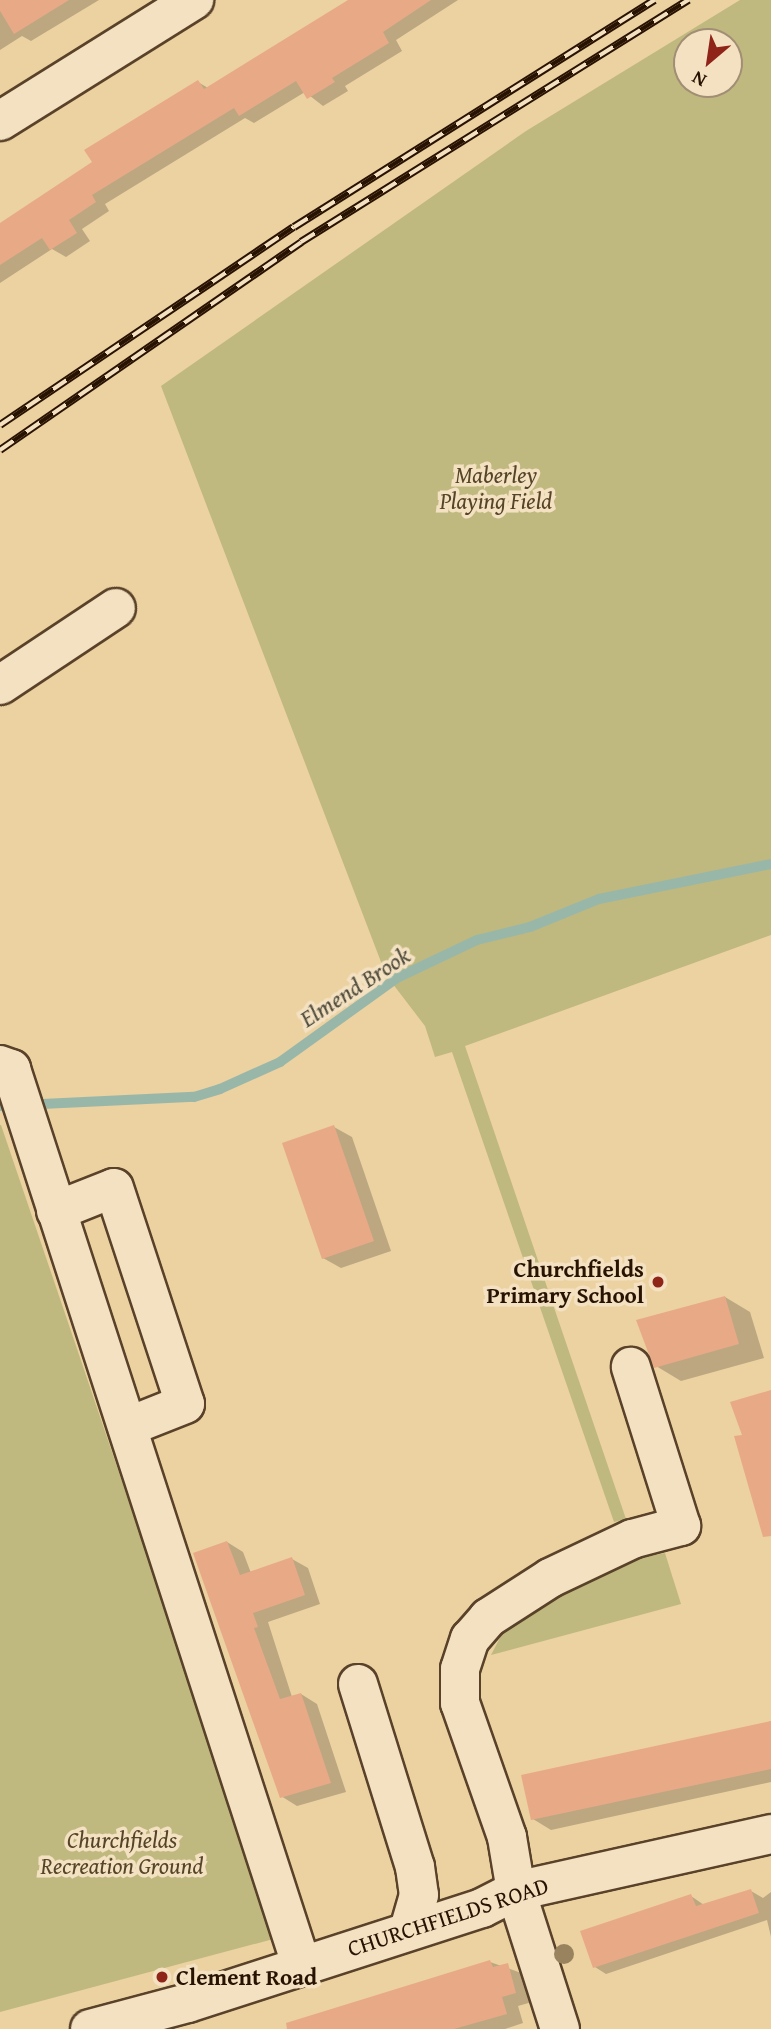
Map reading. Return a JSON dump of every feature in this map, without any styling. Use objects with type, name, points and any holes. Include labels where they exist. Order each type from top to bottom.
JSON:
[{"type":"street","points":[[0,121],[194,0]]},
{"type":"street","points":[[0,685],[116,608]]},
{"type":"street","points":[[0,1065],[11,1069],[301,1964]]},
{"type":"street","points":[[56,1211],[114,1188],[185,1404],[127,1427]]},
{"type":"street","points":[[560,2029],[516,1891],[507,1837],[460,1703],[460,1669],[470,1639],[498,1611],[550,1578],[632,1539],[681,1525],[631,1367]]},
{"type":"street","points":[[358,1684],[415,1867],[419,1895],[409,1931]]},
{"type":"street","name":"CHURCHFIELDS ROAD","points":[[90,2029],[192,2016],[301,1964],[482,1908],[516,1891],[771,1834]]},
{"type":"green space","name":"Maberley Playing Field","points":[[740,0],[771,0],[771,935],[465,1046],[626,1519],[614,1522],[452,1052],[435,1057],[425,1026],[386,975],[161,386],[526,131],[673,41],[673,98],[743,98],[743,28],[694,28]]},
{"type":"green space","name":"Churchfields Recreation Ground","points":[[0,1125],[277,1938],[0,2012]]},
{"type":"green space","points":[[665,1553],[681,1604],[491,1655],[504,1630],[555,1595],[636,1559]]},
{"type":"building","points":[[0,0],[69,0],[14,34],[0,11]]},
{"type":"building","points":[[348,0],[431,0],[383,32],[389,43],[332,78],[335,82],[307,99],[296,81],[239,116],[234,108],[92,195],[96,202],[69,220],[77,233],[50,250],[42,238],[0,265],[0,223],[92,162],[84,150],[198,80],[204,89]]},
{"type":"building","points":[[334,1125],[374,1241],[322,1259],[282,1143]]},
{"type":"building","points":[[725,1296],[739,1344],[654,1368],[636,1320]]},
{"type":"building","points":[[771,1390],[771,1536],[763,1537],[734,1436],[742,1435],[730,1402]]},
{"type":"building","points":[[227,1541],[240,1575],[292,1557],[305,1595],[253,1613],[258,1627],[254,1628],[280,1699],[301,1693],[331,1783],[280,1798],[193,1553]]},
{"type":"building","points":[[771,1721],[771,1769],[531,1820],[521,1775]]},
{"type":"building","points":[[751,1889],[759,1913],[593,1968],[580,1931],[691,1894],[696,1906]]},
{"type":"building","points":[[490,1960],[493,1967],[508,1963],[516,1993],[502,1997],[507,2014],[454,2029],[287,2029],[286,2023]]},
{"type":"waterway","name":"Elmend Brook","points":[[0,1106],[194,1097],[220,1089],[280,1062],[397,978],[477,940],[530,927],[599,899],[771,864]]},
{"type":"railway","points":[[0,425],[294,227],[655,0]]},
{"type":"railway","points":[[0,450],[301,242],[689,0]]},
{"type":"place","name":"Churchfields Primary School","points":[[658,1282]]},
{"type":"place","name":"Clement Road","points":[[162,1977]]}]
